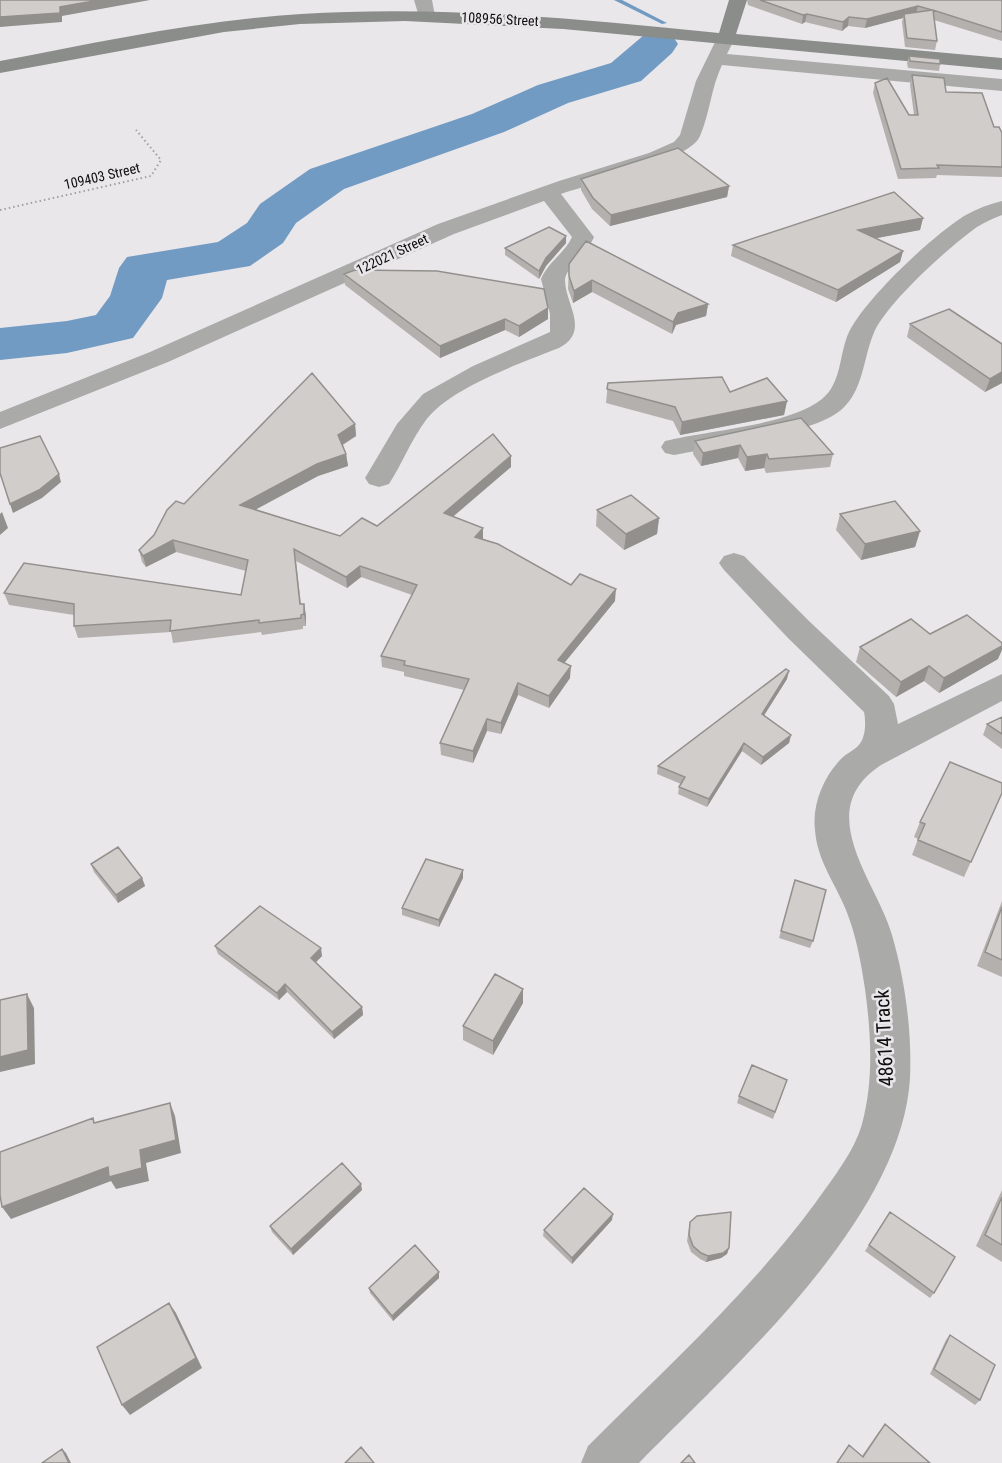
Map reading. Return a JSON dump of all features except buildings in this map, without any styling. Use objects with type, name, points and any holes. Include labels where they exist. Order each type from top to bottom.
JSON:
[{"type":"street","points":[[726,38],[738,0]]},
{"type":"street","name":"108956 Street","points":[[0,67],[132,42],[234,26],[425,8],[527,20],[1002,64]]},
{"type":"street","name":"122021 Street","points":[[0,420],[159,357],[446,229],[548,192],[656,157],[681,146],[690,136],[705,81],[726,38]]},
{"type":"street","points":[[717,59],[1002,85]]},
{"type":"street","points":[[379,478],[416,415],[430,400],[511,358],[551,342],[562,333],[563,326],[553,279],[554,271],[579,246],[583,237],[548,192]]},
{"type":"street","points":[[674,447],[785,423],[814,414],[830,405],[840,396],[861,334],[871,316],[953,236],[970,222],[1002,207]]},
{"type":"street","points":[[734,563],[799,630],[878,704],[883,721],[881,733],[872,754]]},
{"type":"street","name":"48614 Track","points":[[605,1463],[787,1279],[863,1170],[882,1124],[890,1079],[886,1007],[878,958],[865,911],[836,852],[832,829],[832,807],[840,787],[851,770],[872,754],[925,723],[973,702],[1002,686]]},
{"type":"path","name":"109403 Street","points":[[0,210],[151,176],[161,160],[136,130]]},
{"type":"waterway","points":[[617,0],[664,23]]},
{"type":"waterway","points":[[0,344],[67,337],[114,327],[136,298],[145,268],[232,255],[266,233],[277,214],[327,179],[488,123],[553,94],[626,72],[658,44]]}]
